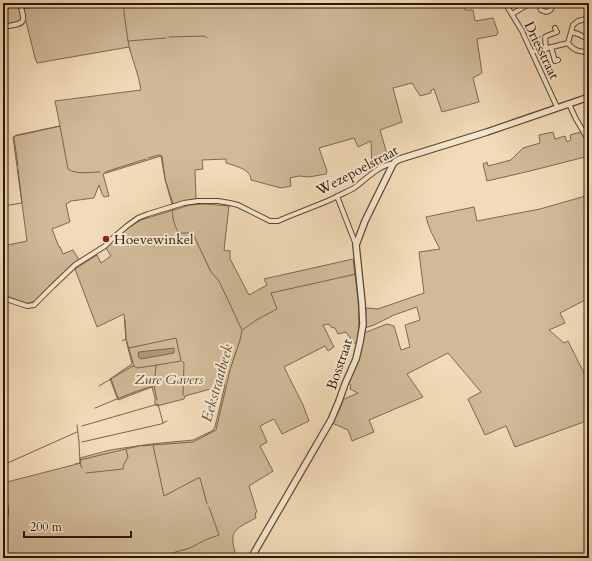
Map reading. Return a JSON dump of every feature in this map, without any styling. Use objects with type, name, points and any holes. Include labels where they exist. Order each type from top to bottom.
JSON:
[{"type":"street","points":[[3,27],[22,23],[23,17],[20,3]]},
{"type":"street","name":"Driesstraat","points":[[505,3],[522,31],[557,107]]},
{"type":"street","points":[[512,14],[529,4],[541,4],[541,10],[550,12],[552,9],[551,3]]},
{"type":"street","points":[[568,43],[573,25],[586,19]]},
{"type":"street","points":[[546,49],[545,37],[556,32]]},
{"type":"street","points":[[571,32],[584,37]]},
{"type":"street","points":[[532,52],[568,43]]},
{"type":"street","points":[[568,43],[580,52],[589,51]]},
{"type":"street","points":[[551,47],[555,61]]},
{"type":"street","name":"Wezepoelstraat","points":[[3,298],[27,306],[34,305],[75,265],[105,246],[138,218],[148,214],[184,203],[218,201],[238,205],[270,220],[278,221],[353,188],[373,173],[389,164],[393,164],[400,159],[487,132],[589,97]]},
{"type":"street","points":[[568,104],[589,141]]},
{"type":"street","name":"Bosstraat","points":[[252,558],[331,420],[356,359],[363,324],[356,245],[365,221],[393,164]]},
{"type":"street","points":[[337,196],[356,245]]},
{"type":"street","points":[[3,494],[6,511],[3,535]]},
{"type":"green space","points":[[3,3],[17,3],[21,16],[19,23],[3,25]]},
{"type":"green space","points":[[62,3],[464,3],[465,10],[473,10],[475,21],[493,18],[498,32],[497,35],[477,39],[482,73],[473,78],[479,102],[442,112],[434,89],[431,90],[431,93],[420,96],[412,83],[393,88],[402,122],[380,130],[389,161],[372,171],[371,141],[358,147],[354,138],[319,148],[327,171],[326,174],[290,178],[291,186],[281,188],[251,180],[248,173],[238,167],[226,163],[226,159],[202,160],[203,169],[195,170],[196,200],[172,204],[165,179],[161,156],[103,174],[109,196],[104,197],[99,185],[94,198],[71,201],[66,204],[70,222],[52,229],[63,254],[73,250],[79,260],[50,285],[35,301],[26,303],[3,295],[3,246],[27,241],[13,137],[60,126],[55,101],[141,90],[129,47],[37,63],[23,9]]},
{"type":"green space","points":[[553,132],[555,139],[565,136],[567,142],[571,140],[570,135],[581,132],[589,146],[589,156],[487,181],[483,164],[487,162],[488,166],[511,160],[523,148],[540,143],[539,135]]},
{"type":"green space","points":[[589,195],[589,298],[560,313],[565,323],[549,330],[564,343],[568,341],[589,381],[589,420],[515,447],[506,426],[485,435],[468,399],[481,392],[448,353],[407,374],[423,397],[369,420],[374,432],[352,441],[348,430],[332,423],[338,413],[343,401],[342,400],[358,393],[350,389],[351,385],[348,383],[359,358],[364,333],[387,324],[394,326],[401,350],[410,347],[405,325],[420,320],[417,307],[365,328],[366,308],[378,309],[424,293],[419,252],[440,249],[426,217],[474,207],[477,221],[540,209]]},
{"type":"green space","name":"Zure Gavers","points":[[205,204],[229,206],[224,250],[230,251],[230,259],[249,295],[267,285],[264,279],[353,259],[358,301],[359,322],[357,343],[354,343],[346,332],[338,334],[335,328],[331,327],[329,324],[323,325],[334,347],[328,351],[325,346],[284,367],[303,405],[309,421],[282,434],[274,419],[260,426],[267,442],[260,446],[273,471],[249,486],[257,512],[255,513],[256,518],[234,532],[233,542],[237,558],[3,558],[8,514],[3,483],[81,463],[80,458],[110,450],[193,440],[212,431],[215,427],[225,385],[185,396],[184,399],[157,406],[155,405],[152,387],[118,400],[110,379],[132,364],[126,340],[124,314],[97,327],[75,269],[97,255],[101,263],[111,256],[106,248],[126,229],[141,220],[190,205]]},
{"type":"shaded area","points":[[174,348],[174,353],[141,359],[139,358],[138,354],[139,352]]},
{"type":"waterway","points":[[23,3],[24,6],[49,3]]},
{"type":"waterway","points":[[124,3],[128,41],[166,38]]},
{"type":"waterway","points":[[169,37],[205,36],[207,38]]},
{"type":"waterway","points":[[128,41],[130,50]]},
{"type":"waterway","name":"Eekstraatbeek","points":[[18,166],[15,136],[60,126],[68,169],[79,173],[100,172]]},
{"type":"waterway","name":"Eekstraatbeek","points":[[148,158],[159,155],[162,156],[165,179],[173,204]]},
{"type":"waterway","name":"Eekstraatbeek","points":[[105,172],[146,159]]},
{"type":"waterway","name":"Eekstraatbeek","points":[[3,206],[22,203],[18,169]]},
{"type":"waterway","name":"Eekstraatbeek","points":[[173,209],[173,218],[178,232],[193,234],[211,272],[219,281],[242,330],[230,370],[216,430],[193,442],[153,445],[164,496],[200,478],[207,504]]},
{"type":"waterway","points":[[242,330],[258,319],[277,309],[271,293],[356,274]]},
{"type":"waterway","points":[[125,320],[126,339],[134,366]]},
{"type":"waterway","points":[[99,386],[134,366],[137,368],[181,361],[176,338],[129,348]]},
{"type":"waterway","points":[[122,341],[126,339]]},
{"type":"waterway","points":[[182,361],[184,363],[183,395]]},
{"type":"waterway","points":[[156,365],[154,386],[157,400]]},
{"type":"waterway","points":[[111,379],[118,398]]},
{"type":"waterway","points":[[95,408],[154,386]]},
{"type":"waterway","points":[[82,426],[158,404],[163,423]]},
{"type":"waterway","points":[[82,442],[161,424],[167,421]]},
{"type":"waterway","points":[[77,425],[79,442]]},
{"type":"waterway","points":[[3,465],[77,432]]},
{"type":"waterway","points":[[75,464],[80,463],[79,442]]},
{"type":"waterway","points":[[142,446],[153,445]]},
{"type":"waterway","points":[[86,473],[123,469],[128,457],[126,449],[139,446]]},
{"type":"waterway","points":[[80,460],[126,449]]},
{"type":"waterway","points":[[80,463],[82,468]]},
{"type":"waterway","name":"Eekstraatbeek","points":[[154,558],[190,548],[219,535],[209,507]]},
{"type":"place","name":"Hoevewinkel","points":[[106,239]]}]
